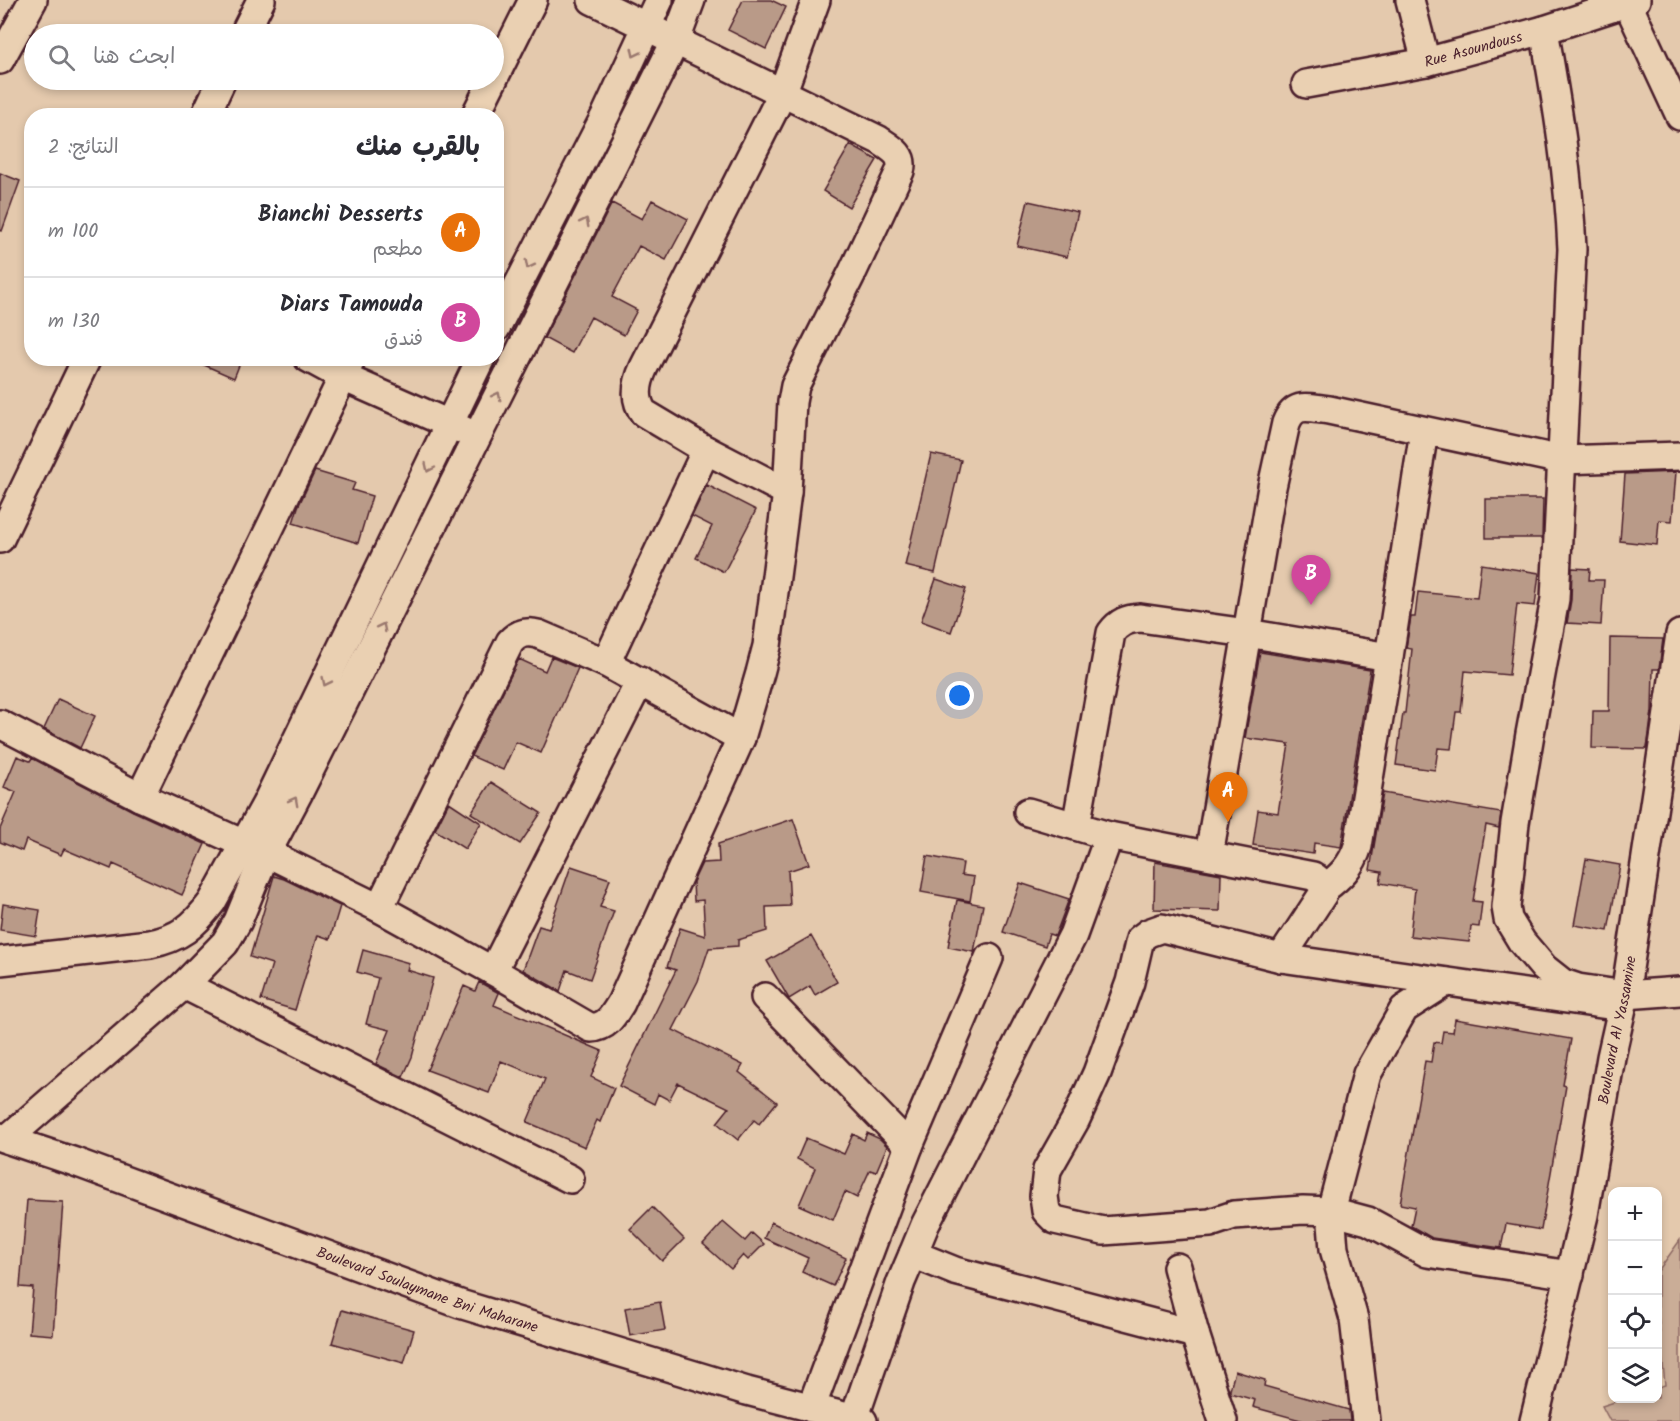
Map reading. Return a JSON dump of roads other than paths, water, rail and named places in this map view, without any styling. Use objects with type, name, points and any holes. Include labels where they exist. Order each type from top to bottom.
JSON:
[{"type":"street","points":[[0,60],[33,0]]},
{"type":"street","points":[[249,24],[261,0]]},
{"type":"street","points":[[504,57],[533,0]]},
{"type":"street","points":[[0,724],[140,797],[379,908],[591,1028],[598,1028],[606,1024],[613,1016],[621,1003],[741,738],[767,646],[787,492],[795,386],[798,376],[853,271],[900,171],[902,162],[897,153],[879,140],[592,0]]},
{"type":"street","points":[[504,312],[606,114],[659,0]]},
{"type":"street","points":[[0,961],[168,940],[192,925],[204,914],[255,849],[314,762],[676,40],[692,0]]},
{"type":"street","points":[[787,492],[706,450],[644,413],[639,407],[637,386],[782,94],[816,0]]},
{"type":"street","points":[[1410,0],[1426,62]]},
{"type":"street","points":[[1630,1],[1680,116]]},
{"type":"street","name":"Rue Asoundouss","points":[[1306,84],[1426,62],[1544,30],[1630,1]]},
{"type":"street","points":[[1544,30],[1565,162],[1572,240],[1556,599],[1515,823],[1506,907],[1508,919],[1521,942],[1544,968],[1563,983],[1623,1001]]},
{"type":"street","points":[[209,108],[217,90]]},
{"type":"street","points":[[479,108],[488,90]]},
{"type":"street","points":[[0,539],[83,366]]},
{"type":"street","points":[[4,1138],[184,985],[225,943],[233,930],[266,804],[477,366]]},
{"type":"street","points":[[140,797],[347,368],[477,437]]},
{"type":"street","points":[[1209,855],[1274,477],[1286,423],[1294,410],[1304,407],[1329,410],[1562,460],[1680,456]]},
{"type":"street","points":[[1324,889],[1340,877],[1349,866],[1358,846],[1424,431]]},
{"type":"street","points":[[606,663],[706,450]]},
{"type":"street","points":[[1076,826],[1111,633],[1115,627],[1129,618],[1247,633],[1389,657]]},
{"type":"street","points":[[379,908],[506,651],[519,634],[529,632],[538,634],[606,663],[741,738]]},
{"type":"street","name":"Boulevard Al Yassamine","points":[[1534,1421],[1584,1215],[1623,1001],[1680,634]]},
{"type":"street","points":[[493,971],[640,681]]},
{"type":"street","points":[[1028,812],[1109,836],[1313,876],[1320,880],[1324,889],[1323,894],[1281,958]]},
{"type":"street","points":[[858,1420],[901,1282],[925,1225],[1073,935],[1109,836]]},
{"type":"street","points":[[1570,1275],[1427,1253],[1368,1221],[1331,1211],[1304,1210],[1233,1215],[1210,1223],[1103,1230],[1067,1224],[1055,1220],[1046,1211],[1044,1196],[1047,1170],[1076,1119],[1097,1073],[1130,982],[1140,939],[1162,928],[1281,958],[1446,982],[1623,1001],[1680,991]]},
{"type":"street","points":[[811,1408],[909,1146],[989,958]]},
{"type":"street","points":[[1366,1421],[1354,1319],[1334,1249],[1331,1211],[1367,1074],[1404,1009],[1446,982]]},
{"type":"street","points":[[184,985],[570,1179]]},
{"type":"street","points":[[765,997],[909,1146]]},
{"type":"street","name":"Boulevard Soulaymane Bni Maharane","points":[[4,1138],[460,1304],[747,1391],[858,1420]]},
{"type":"street","points":[[913,1254],[955,1271],[1195,1334]]},
{"type":"street","points":[[1177,1267],[1195,1334],[1223,1421]]},
{"type":"place","name":"Diars Tamouda","points":[[1311,605]]},
{"type":"place","name":"Bianchi Desserts","points":[[1228,822]]}]
